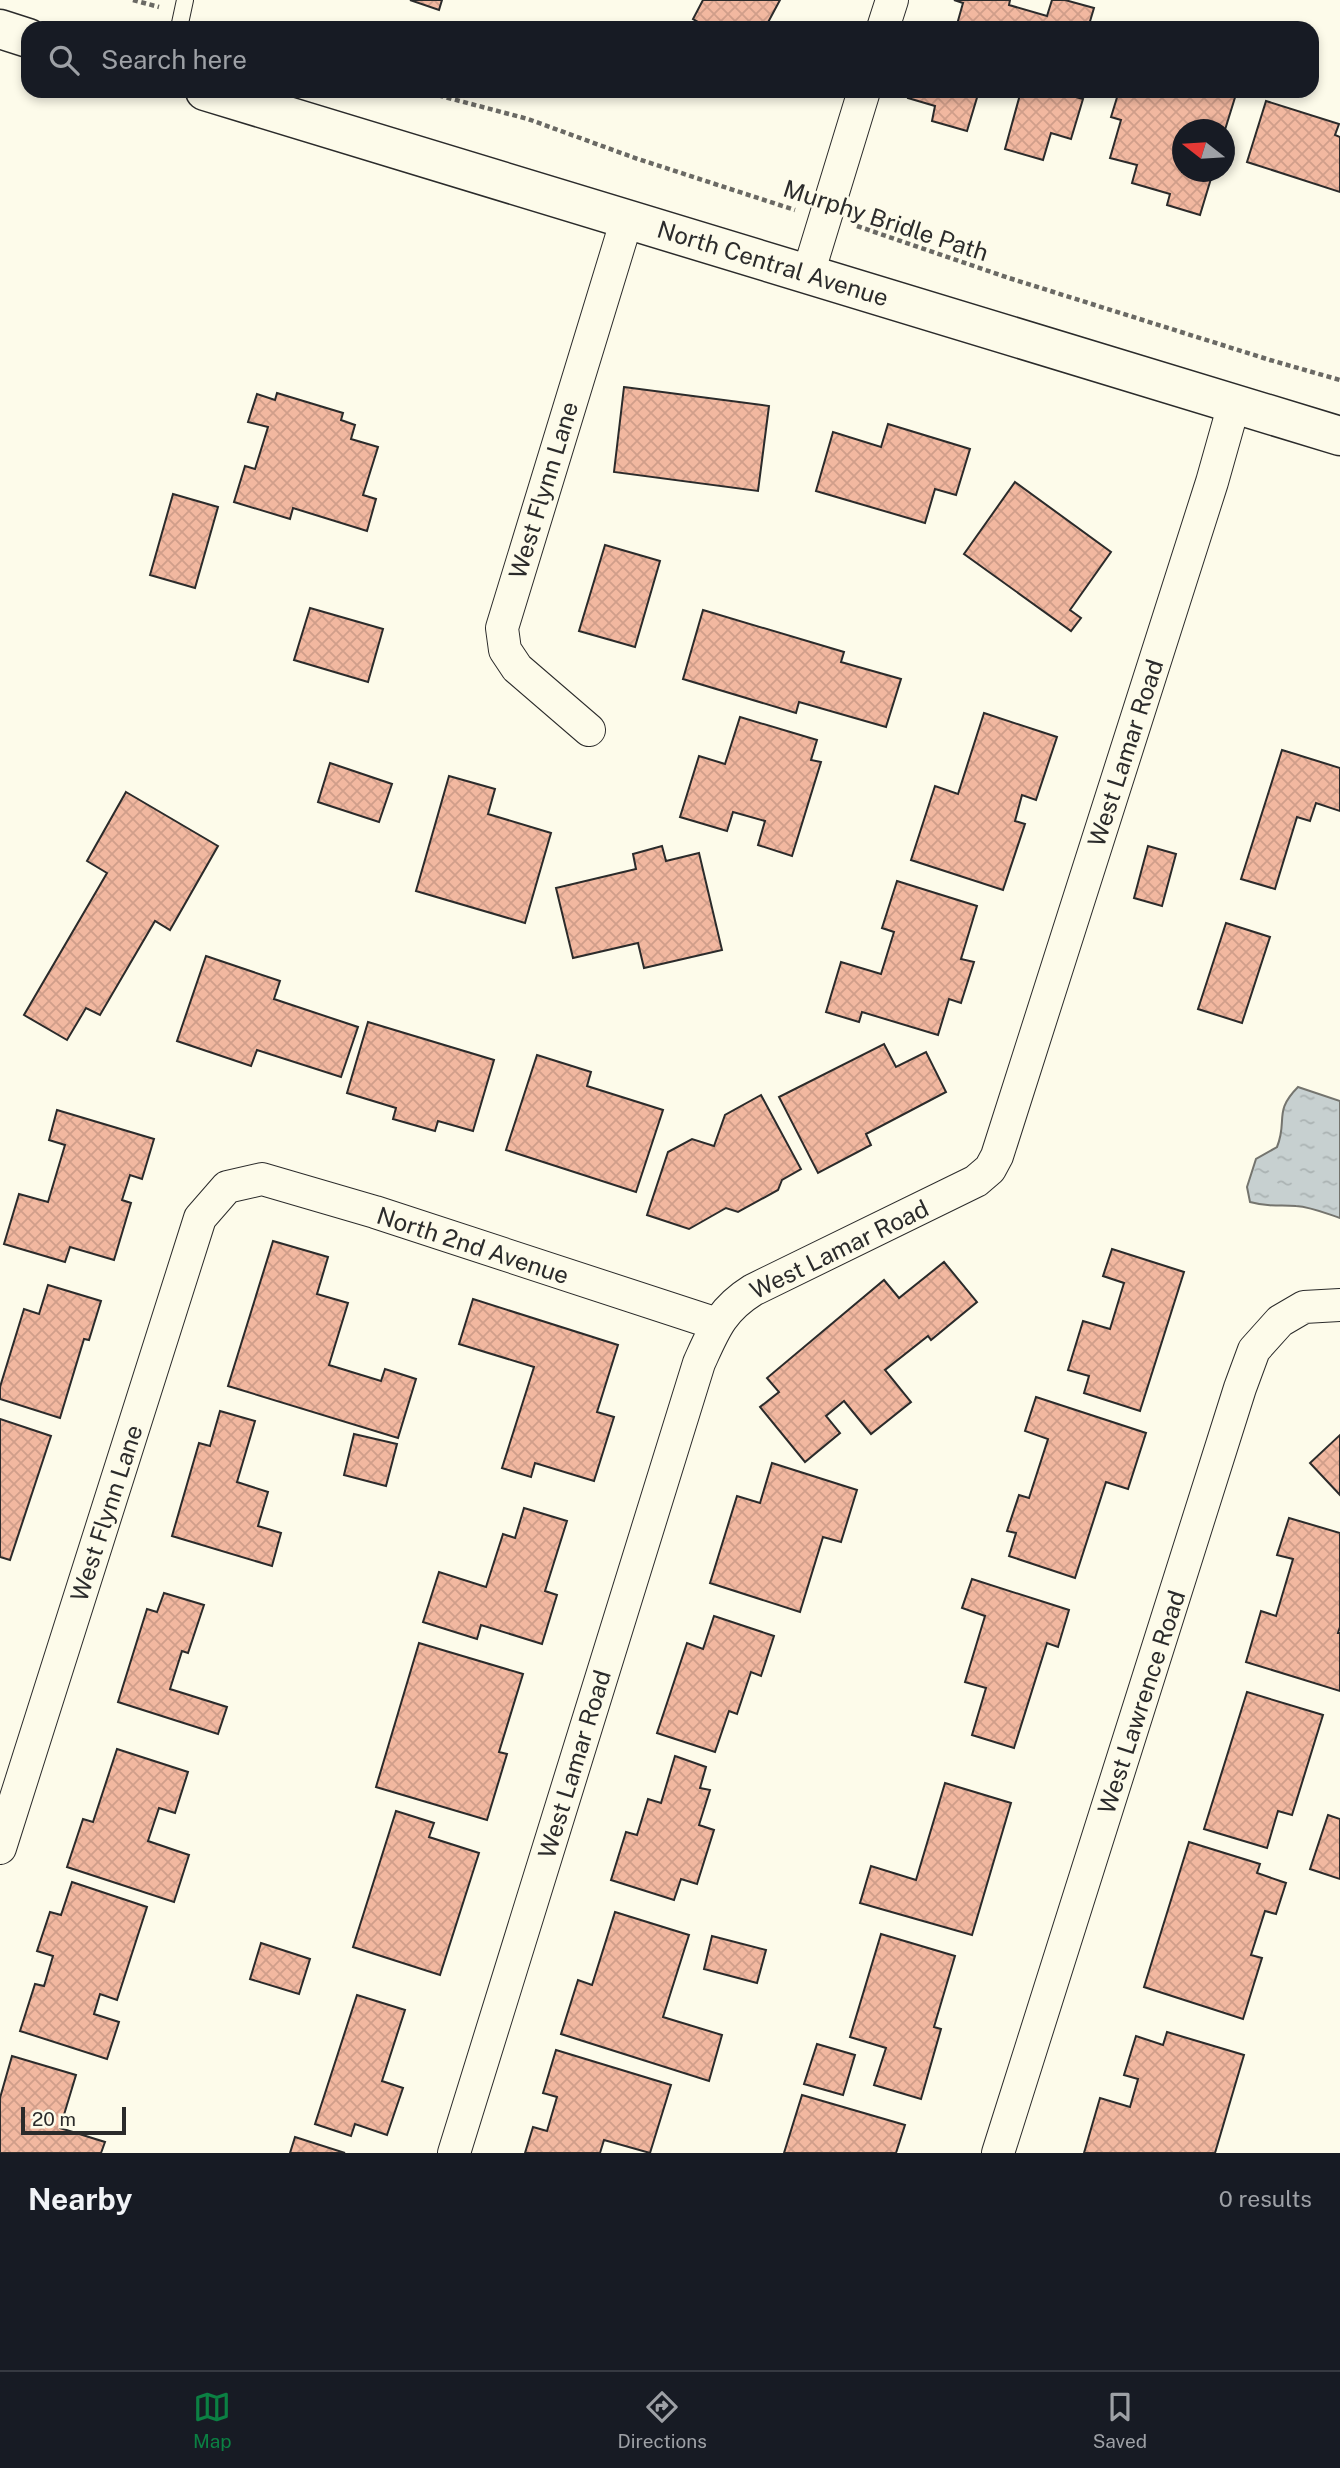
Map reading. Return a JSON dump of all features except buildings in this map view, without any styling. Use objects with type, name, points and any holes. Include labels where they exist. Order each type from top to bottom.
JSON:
[{"type":"main road","points":[[0,29],[21,36]]},
{"type":"main road","name":"North Central Avenue","points":[[228,98],[1340,436]]},
{"type":"street","points":[[885,21],[892,0]]},
{"type":"street","points":[[808,274],[862,98]]},
{"type":"street","name":"West Flynn Lane","points":[[589,730],[517,668],[505,650],[502,628],[627,219]]},
{"type":"street","name":"West Lamar Road","points":[[454,2153],[692,1381],[717,1324],[730,1306],[753,1290],[976,1181],[990,1169],[997,1156],[1195,535],[1234,404]]},
{"type":"street","name":"North 2nd Avenue","points":[[227,1187],[262,1179],[375,1212],[717,1324]]},
{"type":"street","name":"West Flynn Lane","points":[[0,1848],[200,1218],[227,1187]]},
{"type":"street","name":"West Lawrence Road","points":[[998,2153],[1254,1350],[1280,1321],[1304,1307],[1340,1305]]},
{"type":"lane","points":[[180,21],[185,0]]},
{"type":"path","name":"Murphy Bridle Path","points":[[448,98],[528,119],[635,158],[825,219],[870,229],[1009,278],[1340,380]]},
{"type":"water","points":[[1298,1087],[1340,1101],[1340,1218],[1302,1207],[1250,1202],[1247,1187],[1256,1159],[1277,1147],[1283,1110]]}]
